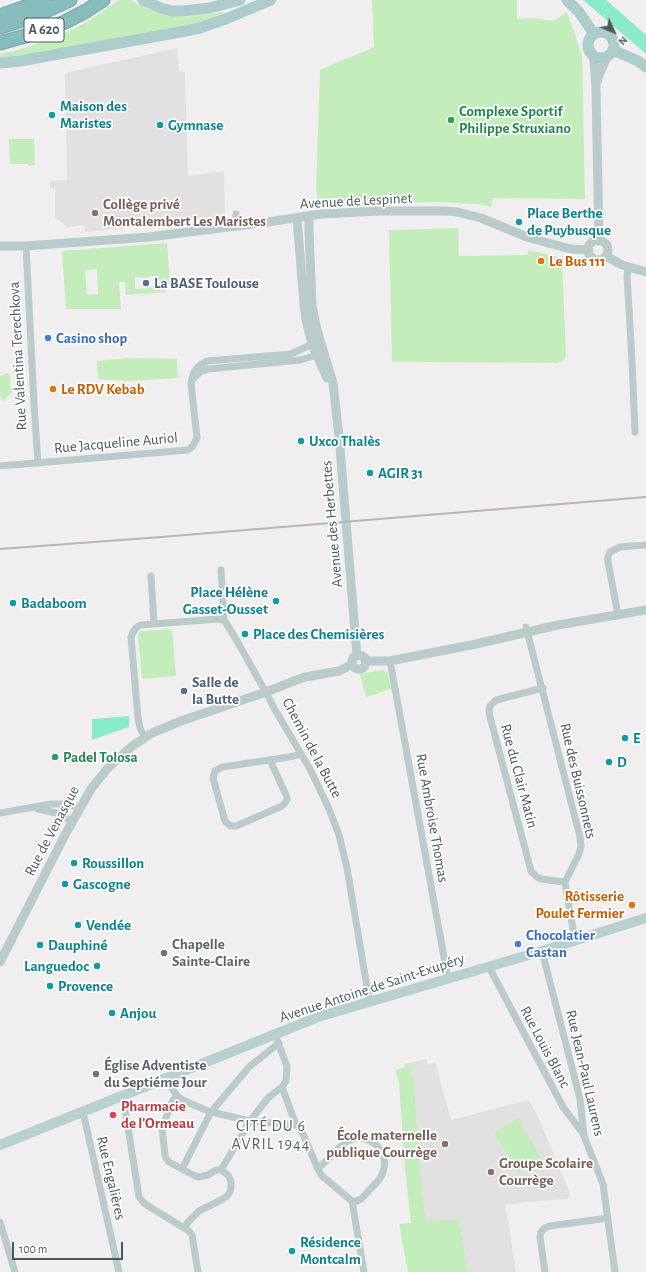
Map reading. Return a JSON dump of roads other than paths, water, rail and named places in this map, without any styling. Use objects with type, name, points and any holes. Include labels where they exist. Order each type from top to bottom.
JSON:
[{"type":"highway","points":[[0,16],[45,0]]},
{"type":"highway","name":"A 620","points":[[0,27],[70,0]]},
{"type":"highway","name":"A 620","points":[[0,43],[29,35],[65,22],[103,0]]},
{"type":"highway","points":[[0,12],[14,11]]},
{"type":"main road","points":[[143,0],[172,11],[210,8],[240,0]]},
{"type":"main road","points":[[0,63],[186,31],[228,18],[271,0]]},
{"type":"main road","points":[[567,0],[579,12],[594,34]]},
{"type":"main road","points":[[601,32],[611,36],[614,43],[610,53],[600,58],[592,54],[588,46],[588,42],[594,34],[601,32]]},
{"type":"main road","points":[[610,53],[638,61],[646,66]]},
{"type":"main road","name":"Avenue Antoine de Saint-Exupéry","points":[[0,1145],[166,1079],[277,1039],[318,1017],[489,967],[646,918]]},
{"type":"street","points":[[596,87],[599,75],[610,53]]},
{"type":"street","points":[[592,54],[596,87],[598,240]]},
{"type":"street","name":"Avenue de Lespinet","points":[[0,246],[26,246],[149,237],[321,214],[380,210],[446,211],[481,218],[527,237],[548,243],[571,249],[589,250],[590,255],[596,260],[602,259],[606,256],[628,267],[646,272]]},
{"type":"street","points":[[236,214],[236,226]]},
{"type":"street","name":"Avenue des Herbettes","points":[[310,216],[309,231],[312,306],[316,343]]},
{"type":"street","name":"Avenue des Herbettes","points":[[297,218],[307,325],[333,383],[339,436],[357,656]]},
{"type":"street","points":[[589,250],[592,243],[598,240]]},
{"type":"street","points":[[598,240],[603,242],[608,247],[606,256]]},
{"type":"street","name":"Rue Valentina Terechkova","points":[[26,246],[33,397],[38,463]]},
{"type":"street","points":[[628,267],[626,276],[635,432]]},
{"type":"street","points":[[191,383],[192,376],[196,369],[207,361],[290,354],[316,343]]},
{"type":"street","points":[[191,383],[197,374],[208,369],[300,360],[320,354]]},
{"type":"street","name":"Rue Jacqueline Auriol","points":[[0,466],[188,450],[193,446],[197,438],[191,383]]},
{"type":"street","points":[[618,615],[608,562],[610,552],[620,547],[646,545]]},
{"type":"street","points":[[221,570],[224,620],[264,689]]},
{"type":"street","points":[[150,576],[154,624]]},
{"type":"street","points":[[365,661],[390,661],[527,630],[646,610]]},
{"type":"street","points":[[145,738],[140,728],[138,718],[131,637],[133,632],[141,625],[218,618],[224,620]]},
{"type":"street","name":"Rue des Buissonnets","points":[[527,630],[580,837],[581,846],[579,854],[565,882]]},
{"type":"street","points":[[357,656],[362,656],[365,661],[364,666],[360,669],[356,669],[352,664],[352,659],[357,656]]},
{"type":"street","name":"Rue Ambroise Thomas","points":[[390,661],[448,979]]},
{"type":"street","name":"Chemin de la Butte","points":[[352,664],[339,670],[305,677],[264,689],[310,769],[329,809],[342,844],[370,1001]]},
{"type":"street","name":"Rue du Clair Matin","points":[[542,688],[496,700],[490,706],[490,717],[531,871],[541,879],[565,882]]},
{"type":"street","name":"Rue de Venasque","points":[[1,955],[79,808],[91,789],[107,769],[131,747],[163,728],[264,689]]},
{"type":"street","points":[[270,760],[286,795],[287,799],[285,803],[282,806],[236,826],[231,826],[225,821],[213,778],[215,770],[222,767],[301,754]]},
{"type":"street","points":[[0,812],[51,804],[67,804],[79,808]]},
{"type":"street","points":[[26,808],[47,810],[72,821]]},
{"type":"street","points":[[565,882],[574,940]]},
{"type":"street","name":"Rue Jean-Paul Laurens","points":[[542,951],[580,1099],[584,1136],[603,1184],[615,1272]]},
{"type":"street","name":"Rue Louis Blanc","points":[[489,967],[563,1107],[584,1136]]},
{"type":"street","points":[[182,1169],[211,1112],[249,1067],[277,1039],[287,1066],[286,1081],[282,1087],[268,1098],[250,1121],[221,1170]]},
{"type":"street","points":[[166,1079],[177,1096],[211,1112],[250,1121],[296,1125]]},
{"type":"street","points":[[282,1087],[296,1125],[303,1134],[322,1176],[352,1201],[364,1272]]},
{"type":"street","points":[[123,1096],[139,1197],[145,1204],[184,1228],[192,1235],[198,1272]]},
{"type":"street","points":[[177,1096],[173,1100],[163,1123],[162,1133],[166,1158],[169,1162],[199,1177],[208,1175],[216,1170],[221,1170],[228,1175],[231,1180],[230,1192],[223,1199],[199,1211],[184,1228]]},
{"type":"street","name":"Rue Engalières","points":[[83,1112],[119,1272]]},
{"type":"street","points":[[318,1169],[340,1147],[352,1139],[366,1138],[375,1144],[379,1148],[384,1159],[385,1164],[382,1175],[361,1199],[352,1201]]},
{"type":"street","points":[[545,1272],[540,1237],[541,1232],[545,1228],[608,1218]]},
{"type":"street","points":[[0,1222],[15,1272]]},
{"type":"railway","points":[[0,549],[646,497]]},
{"type":"place","name":"Maison des Maristes","points":[[52,115]]},
{"type":"place","name":"Complexe Sportif Philippe Struxiano","points":[[451,120]]},
{"type":"place","name":"Gymnase","points":[[160,125]]},
{"type":"place","name":"Collège privé Montalembert Les Maristes","points":[[95,213]]},
{"type":"place","name":"Place Berthe de Puybusque","points":[[519,222]]},
{"type":"place","name":"Le Bus 111","points":[[541,261]]},
{"type":"place","name":"La BASE Toulouse","points":[[146,283]]},
{"type":"place","name":"Casino shop","points":[[48,338]]},
{"type":"place","name":"Le RDV Kebab","points":[[53,389]]},
{"type":"place","name":"Uxco Thalès","points":[[301,441]]},
{"type":"place","name":"AGIR 31","points":[[370,473]]},
{"type":"place","name":"Place Hélène Gasset-Ousset","points":[[276,601]]},
{"type":"place","name":"Badaboom","points":[[13,603]]},
{"type":"place","name":"Place des Chemisières","points":[[245,634]]},
{"type":"place","name":"Salle de la Butte","points":[[184,691]]},
{"type":"place","name":"E","points":[[625,738]]},
{"type":"place","name":"Padel Tolosa","points":[[55,757]]},
{"type":"place","name":"D","points":[[609,762]]},
{"type":"place","name":"Roussillon","points":[[74,863]]},
{"type":"place","name":"Gascogne","points":[[65,884]]},
{"type":"place","name":"Rôtisserie Poulet Fermier","points":[[632,905]]},
{"type":"place","name":"Vendée","points":[[78,925]]},
{"type":"place","name":"Chocolatier Castan","points":[[518,944]]},
{"type":"place","name":"Dauphiné","points":[[40,945]]},
{"type":"place","name":"Chapelle Sainte-Claire","points":[[164,953]]},
{"type":"place","name":"Languedoc","points":[[97,966]]},
{"type":"place","name":"Provence","points":[[50,986]]},
{"type":"place","name":"Anjou","points":[[112,1013]]},
{"type":"place","name":"Église Adventiste du Septiéme Jour","points":[[96,1074]]},
{"type":"place","name":"Pharmacie de l'Ormeau","points":[[113,1115]]},
{"type":"place","name":"École maternelle publique Courrège","points":[[445,1144]]},
{"type":"place","name":"Groupe Scolaire Courrège","points":[[491,1172]]},
{"type":"place","name":"Résidence Montcalm","points":[[292,1251]]},
{"type":"district","name":"CITÉ DU 6 AVRIL 1944","points":[[271,1135]]}]
